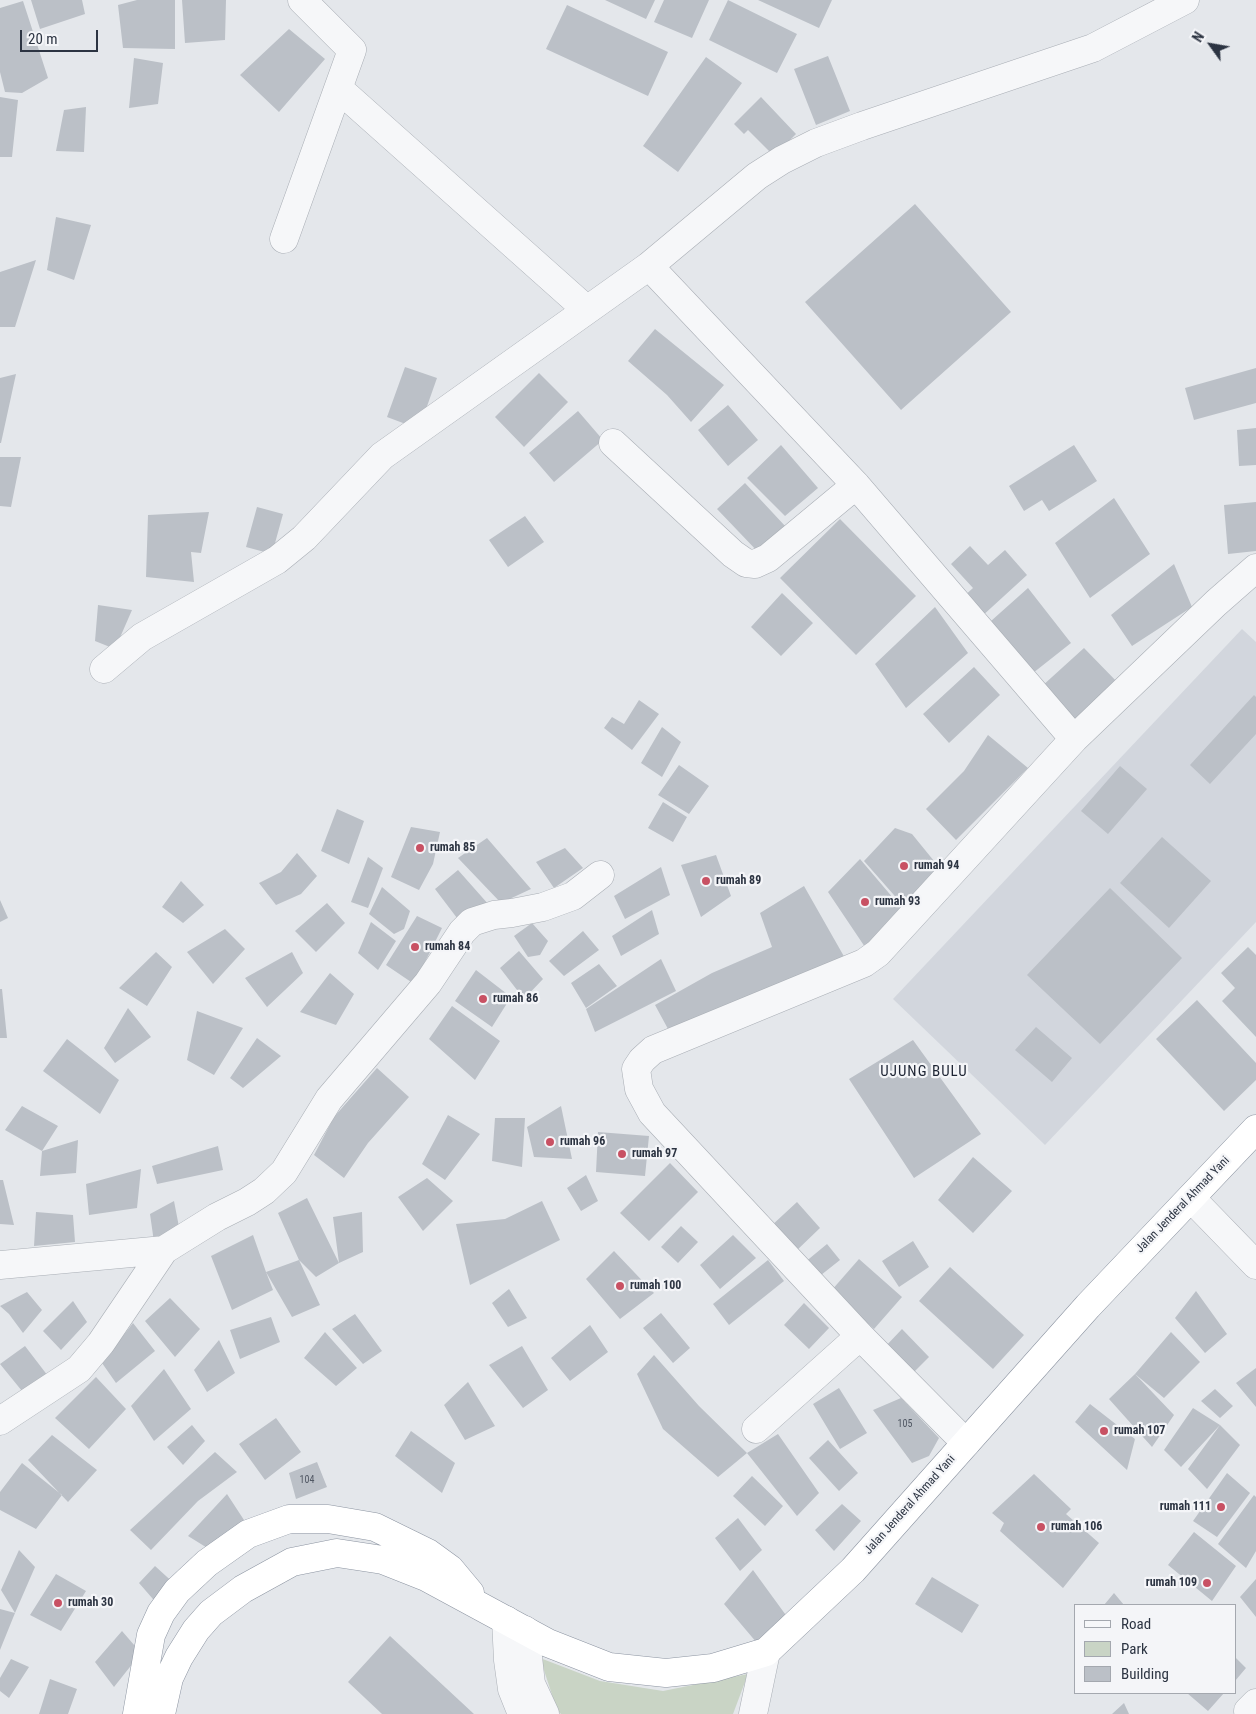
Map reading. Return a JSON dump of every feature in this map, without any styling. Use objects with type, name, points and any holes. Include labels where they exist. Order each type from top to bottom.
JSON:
[{"type":"highway","name":"Jalan Jenderal Ahmad Yani","points":[[161,1714],[169,1678],[179,1656],[206,1618],[242,1589],[292,1562],[337,1553],[383,1560],[426,1577],[548,1643],[609,1667],[666,1673],[714,1668],[766,1652],[853,1570],[1088,1306],[1171,1216],[1191,1198],[1256,1129]]},
{"type":"highway","name":"Jalan Jenderal Ahmad Yani","points":[[137,1714],[151,1636],[161,1613],[177,1591],[207,1563],[248,1534],[289,1519],[328,1519],[375,1527],[428,1553],[450,1569],[479,1604]]},
{"type":"street","points":[[284,239],[352,50],[302,0]]},
{"type":"street","points":[[104,670],[142,637],[277,560],[304,538],[382,456],[649,266],[757,176],[782,160],[816,143],[852,130],[1104,44],[1185,0]]},
{"type":"street","points":[[338,89],[587,310]]},
{"type":"street","points":[[649,266],[856,485],[1074,739]]},
{"type":"street","points":[[613,443],[733,554],[746,563],[755,564],[768,558],[856,485]]},
{"type":"street","points":[[966,1443],[860,1336],[652,1113],[639,1089],[636,1069],[642,1060],[653,1050],[864,963],[878,952],[1074,739],[1216,602],[1256,568]]},
{"type":"street","points":[[0,1421],[79,1369],[101,1343],[164,1250],[264,1191],[284,1172],[329,1099],[428,983],[462,932],[472,922],[494,915],[512,914],[543,907],[573,896],[600,875]]},
{"type":"street","points":[[1191,1198],[1256,1265]]},
{"type":"street","points":[[0,1265],[164,1250]]},
{"type":"street","points":[[756,1429],[860,1336]]},
{"type":"street","points":[[516,1625],[508,1660],[512,1689],[522,1714]]},
{"type":"street","points":[[516,1625],[531,1684],[545,1714]]},
{"type":"street","points":[[753,1714],[766,1652]]},
{"type":"shaded area","points":[[1242,629],[1256,642],[1256,922],[1045,1145],[893,999]]},
{"type":"green space","points":[[540,1658],[600,1681],[663,1691],[748,1674],[733,1714],[561,1714],[557,1710]]},
{"type":"building","points":[[31,0],[82,0],[85,14],[40,29]]},
{"type":"building","points":[[137,0],[175,0],[175,49],[123,48],[118,5]]},
{"type":"building","points":[[182,0],[226,0],[225,40],[185,43]]},
{"type":"building","points":[[605,0],[655,0],[646,19]]},
{"type":"building","points":[[664,0],[709,0],[692,38],[654,22]]},
{"type":"building","points":[[728,0],[797,34],[777,73],[709,40]]},
{"type":"building","points":[[758,0],[832,0],[819,28]]},
{"type":"building","points":[[23,1],[48,78],[22,93],[5,92],[0,72],[0,8]]},
{"type":"building","points":[[567,5],[668,52],[648,96],[546,49]]},
{"type":"building","points":[[289,29],[325,59],[279,112],[240,75]]},
{"type":"building","points":[[828,56],[850,111],[816,125],[794,69]]},
{"type":"building","points":[[706,57],[742,83],[678,172],[643,146]]},
{"type":"building","points":[[134,58],[163,63],[158,104],[129,108]]},
{"type":"building","points":[[0,97],[18,100],[12,157],[0,157]]},
{"type":"building","points":[[761,97],[796,134],[774,156],[748,130],[744,134],[734,124]]},
{"type":"building","points":[[86,107],[84,152],[56,151],[64,110]]},
{"type":"building","points":[[915,204],[1011,312],[901,410],[805,302]]},
{"type":"building","points":[[56,217],[91,225],[74,280],[47,270]]},
{"type":"building","points":[[36,260],[15,327],[0,327],[0,272]]},
{"type":"building","points":[[655,329],[724,385],[691,422],[667,395],[628,361]]},
{"type":"building","points":[[405,367],[437,378],[419,429],[387,417]]},
{"type":"building","points":[[1256,368],[1256,403],[1194,420],[1185,388]]},
{"type":"building","points":[[539,373],[568,402],[524,447],[495,417]]},
{"type":"building","points":[[16,374],[1,443],[0,443],[0,378]]},
{"type":"building","points":[[728,405],[758,440],[728,466],[698,430]]},
{"type":"building","points":[[578,411],[603,440],[554,482],[529,453]]},
{"type":"building","points":[[1256,428],[1256,465],[1239,466],[1237,430]]},
{"type":"building","points":[[781,445],[818,488],[785,516],[747,478]]},
{"type":"building","points":[[1074,445],[1097,481],[1049,511],[1042,500],[1024,511],[1009,486]]},
{"type":"building","points":[[0,457],[21,457],[11,507],[0,506]]},
{"type":"building","points":[[745,483],[786,527],[759,553],[717,509]]},
{"type":"building","points":[[1114,498],[1150,554],[1090,598],[1055,543]]},
{"type":"building","points":[[1256,502],[1256,551],[1228,554],[1224,505]]},
{"type":"building","points":[[257,507],[283,514],[272,554],[246,547]]},
{"type":"building","points":[[209,512],[201,553],[191,552],[194,582],[146,577],[148,515]]},
{"type":"building","points":[[525,516],[544,542],[508,567],[489,540]]},
{"type":"building","points":[[840,519],[916,596],[856,655],[780,578]]},
{"type":"building","points":[[970,546],[988,565],[1005,550],[1027,575],[980,618],[962,598],[973,588],[951,564]]},
{"type":"building","points":[[1174,564],[1192,607],[1132,646],[1111,615]]},
{"type":"building","points":[[1028,588],[1071,643],[1033,673],[991,621]]},
{"type":"building","points":[[782,593],[813,623],[781,656],[751,627]]},
{"type":"building","points":[[98,605],[132,610],[115,649],[95,641]]},
{"type":"building","points":[[935,607],[968,653],[906,708],[875,664]]},
{"type":"building","points":[[1084,648],[1121,686],[1075,725],[1041,687]]},
{"type":"building","points":[[974,667],[1000,695],[949,743],[923,714]]},
{"type":"building","points":[[1254,695],[1256,697],[1256,734],[1210,784],[1190,765]]},
{"type":"building","points":[[639,700],[659,714],[632,750],[604,728],[612,717],[624,724]]},
{"type":"building","points":[[662,727],[681,742],[662,777],[641,763]]},
{"type":"building","points":[[988,735],[1028,768],[956,840],[926,809],[964,771]]},
{"type":"building","points":[[679,765],[709,786],[689,814],[658,795]]},
{"type":"building","points":[[1120,766],[1147,789],[1108,834],[1081,811]]},
{"type":"building","points":[[663,802],[687,817],[673,842],[648,828]]},
{"type":"building","points":[[337,809],[364,821],[349,864],[321,851]]},
{"type":"building","name":"rumah 85","points":[[411,827],[440,832],[433,864],[419,890],[391,877]]},
{"type":"building","name":"rumah 94","points":[[895,828],[912,834],[943,872],[908,911],[864,861]]},
{"type":"building","points":[[1162,837],[1211,881],[1169,928],[1120,883]]},
{"type":"building","points":[[487,838],[531,889],[501,903],[458,858]]},
{"type":"building","points":[[565,848],[583,868],[554,888],[536,862]]},
{"type":"building","points":[[297,853],[317,876],[301,894],[276,905],[259,883],[281,872]]},
{"type":"building","name":"rumah 89","points":[[716,855],[731,896],[701,917],[681,865]]},
{"type":"building","points":[[368,857],[383,868],[368,908],[351,902]]},
{"type":"building","name":"rumah 93","points":[[860,859],[905,912],[867,950],[828,892]]},
{"type":"building","points":[[661,867],[670,895],[625,919],[614,896]]},
{"type":"building","points":[[458,870],[489,905],[457,918],[435,889]]},
{"type":"building","points":[[181,881],[204,905],[183,923],[162,907]]},
{"type":"building","points":[[804,886],[850,967],[674,1040],[655,1005],[712,973],[772,947],[760,913]]},
{"type":"building","points":[[382,887],[410,911],[404,929],[394,934],[369,914]]},
{"type":"building","points":[[1110,888],[1182,958],[1100,1044],[1027,975]]},
{"type":"building","points":[[0,900],[8,918],[0,922]]},
{"type":"building","points":[[327,903],[345,923],[316,952],[295,931]]},
{"type":"building","points":[[652,910],[659,934],[621,956],[612,936]]},
{"type":"building","name":"rumah 84","points":[[417,916],[442,928],[414,984],[386,965]]},
{"type":"building","points":[[371,922],[396,941],[378,970],[358,953]]},
{"type":"building","points":[[532,923],[548,941],[540,955],[528,957],[514,936]]},
{"type":"building","points":[[225,929],[245,949],[213,984],[187,952]]},
{"type":"building","points":[[583,931],[599,950],[564,976],[549,961]]},
{"type":"building","points":[[1248,947],[1256,955],[1256,1037],[1222,1001],[1235,988],[1221,973]]},
{"type":"building","points":[[519,951],[543,979],[524,999],[500,968]]},
{"type":"building","points":[[156,952],[172,967],[147,1006],[119,988]]},
{"type":"building","points":[[292,952],[303,973],[267,1007],[245,978]]},
{"type":"building","points":[[661,959],[676,991],[595,1032],[586,1009]]},
{"type":"building","points":[[599,964],[617,986],[586,1008],[571,983]]},
{"type":"building","name":"rumah 86","points":[[476,970],[511,997],[492,1027],[455,1001]]},
{"type":"building","points":[[330,973],[354,994],[336,1025],[300,1012]]},
{"type":"building","points":[[0,989],[2,989],[7,1038],[0,1038]]},
{"type":"building","points":[[1197,1000],[1256,1063],[1256,1080],[1224,1111],[1156,1039]]},
{"type":"building","points":[[452,1006],[500,1041],[475,1080],[429,1039]]},
{"type":"building","points":[[128,1008],[151,1037],[115,1063],[104,1048]]},
{"type":"building","points":[[197,1011],[243,1028],[214,1075],[187,1060]]},
{"type":"building","points":[[1036,1027],[1072,1058],[1052,1082],[1015,1050]]},
{"type":"building","points":[[257,1038],[281,1056],[243,1088],[230,1078]]},
{"type":"building","points":[[67,1039],[119,1080],[100,1114],[43,1071]]},
{"type":"building","points":[[913,1040],[981,1134],[914,1178],[849,1079]]},
{"type":"building","points":[[377,1068],[409,1097],[368,1143],[344,1178],[314,1155],[334,1117]]},
{"type":"building","points":[[22,1106],[58,1126],[42,1151],[5,1130]]},
{"type":"building","name":"rumah 96","points":[[561,1106],[572,1159],[534,1157],[527,1127]]},
{"type":"building","points":[[448,1115],[480,1134],[445,1180],[422,1164]]},
{"type":"building","points":[[495,1118],[525,1118],[522,1167],[492,1161]]},
{"type":"building","name":"rumah 97","points":[[598,1132],[649,1136],[645,1176],[596,1172]]},
{"type":"building","points":[[78,1140],[76,1173],[40,1176],[42,1151]]},
{"type":"building","points":[[218,1146],[223,1170],[157,1184],[152,1166]]},
{"type":"building","points":[[973,1157],[1012,1191],[973,1233],[938,1200]]},
{"type":"building","points":[[670,1163],[698,1192],[649,1241],[620,1213]]},
{"type":"building","points":[[141,1169],[137,1208],[89,1215],[86,1184]]},
{"type":"building","points":[[586,1175],[598,1201],[581,1211],[567,1188]]},
{"type":"building","points":[[427,1178],[453,1201],[423,1231],[398,1197]]},
{"type":"building","points":[[0,1180],[3,1180],[14,1225],[0,1224]]},
{"type":"building","points":[[307,1198],[339,1263],[316,1277],[299,1260],[278,1213]]},
{"type":"building","points":[[174,1201],[179,1227],[154,1242],[150,1214]]},
{"type":"building","points":[[542,1201],[560,1240],[470,1285],[456,1224],[505,1219]]},
{"type":"building","points":[[797,1202],[820,1228],[794,1253],[770,1227]]},
{"type":"building","points":[[36,1212],[73,1215],[75,1242],[34,1246]]},
{"type":"building","points":[[362,1212],[363,1252],[339,1263],[333,1217]]},
{"type":"building","points":[[681,1226],[698,1242],[678,1263],[661,1247]]},
{"type":"building","points":[[253,1235],[273,1290],[232,1310],[211,1256]]},
{"type":"building","points":[[733,1235],[756,1258],[720,1289],[700,1265]]},
{"type":"building","points":[[913,1241],[929,1267],[899,1287],[882,1261]]},
{"type":"building","points":[[827,1244],[840,1260],[816,1279],[804,1263]]},
{"type":"building","name":"rumah 100","points":[[614,1251],[654,1293],[620,1319],[586,1279]]},
{"type":"building","points":[[859,1259],[902,1297],[874,1329],[831,1291]]},
{"type":"building","points":[[299,1260],[320,1305],[292,1317],[266,1272]]},
{"type":"building","points":[[768,1260],[784,1281],[729,1325],[713,1304]]},
{"type":"building","points":[[950,1267],[1024,1335],[993,1369],[919,1301]]},
{"type":"building","points":[[509,1289],[527,1318],[508,1327],[492,1303]]},
{"type":"building","points":[[1196,1291],[1227,1334],[1205,1353],[1175,1318]]},
{"type":"building","points":[[27,1292],[42,1310],[23,1333],[9,1314],[0,1306]]},
{"type":"building","points":[[170,1298],[200,1329],[175,1357],[145,1321]]},
{"type":"building","points":[[73,1301],[87,1322],[61,1350],[43,1331]]},
{"type":"building","points":[[804,1303],[829,1328],[809,1349],[784,1325]]},
{"type":"building","points":[[661,1313],[690,1348],[673,1363],[643,1328]]},
{"type":"building","points":[[355,1314],[382,1351],[363,1364],[332,1329]]},
{"type":"building","points":[[271,1317],[280,1342],[240,1359],[230,1330]]},
{"type":"building","points":[[133,1323],[155,1351],[116,1383],[102,1363]]},
{"type":"building","points":[[590,1325],[608,1352],[570,1381],[551,1358]]},
{"type":"building","points":[[902,1329],[929,1357],[911,1375],[884,1348]]},
{"type":"building","points":[[325,1332],[357,1368],[336,1386],[304,1358]]},
{"type":"building","points":[[1171,1332],[1200,1362],[1164,1398],[1135,1374]]},
{"type":"building","points":[[219,1340],[235,1373],[207,1392],[194,1370]]},
{"type":"building","points":[[25,1346],[48,1376],[22,1391],[0,1364]]},
{"type":"building","points":[[522,1346],[548,1390],[523,1408],[489,1365]]},
{"type":"building","points":[[654,1355],[699,1406],[747,1453],[718,1477],[663,1429],[637,1374]]},
{"type":"building","points":[[1256,1368],[1256,1407],[1236,1383]]},
{"type":"building","points":[[164,1369],[191,1409],[154,1441],[131,1406]]},
{"type":"building","points":[[1135,1374],[1174,1415],[1152,1447],[1109,1399]]},
{"type":"building","points":[[96,1377],[126,1409],[89,1449],[55,1418]]},
{"type":"building","points":[[468,1382],[495,1426],[465,1440],[444,1405]]},
{"type":"building","points":[[839,1388],[867,1433],[840,1449],[813,1404]]},
{"type":"building","points":[[1215,1389],[1233,1406],[1220,1418],[1201,1401]]},
{"type":"building","points":[[901,1398],[939,1438],[929,1456],[912,1463],[873,1410]]},
{"type":"building","name":"rumah 107","points":[[1090,1404],[1135,1439],[1127,1470],[1075,1422]]},
{"type":"building","points":[[1193,1408],[1220,1425],[1181,1467],[1164,1450]]},
{"type":"building","points":[[276,1418],[301,1452],[265,1480],[239,1444]]},
{"type":"building","points":[[192,1425],[205,1441],[183,1465],[167,1447]]},
{"type":"building","points":[[1220,1425],[1240,1445],[1207,1489],[1188,1469]]},
{"type":"building","points":[[411,1431],[455,1463],[442,1493],[395,1456]]},
{"type":"building","points":[[778,1434],[819,1493],[797,1516],[747,1453]]},
{"type":"building","points":[[52,1435],[97,1470],[68,1502],[28,1460]]},
{"type":"building","points":[[828,1440],[858,1473],[839,1491],[809,1458]]},
{"type":"building","points":[[215,1452],[237,1472],[198,1501],[151,1550],[130,1530]]},
{"type":"building","points":[[317,1462],[327,1487],[296,1499],[289,1473]]},
{"type":"building","points":[[22,1463],[62,1495],[36,1529],[0,1510],[0,1492]]},
{"type":"building","name":"rumah 111","points":[[1227,1473],[1250,1493],[1217,1537],[1193,1521]]},
{"type":"building","name":"rumah 106","points":[[1034,1474],[1071,1509],[1066,1514],[1099,1543],[1063,1588],[1000,1531],[1004,1523],[992,1513]]},
{"type":"building","points":[[752,1476],[783,1506],[765,1526],[733,1496]]},
{"type":"building","points":[[227,1494],[244,1520],[209,1549],[188,1536]]},
{"type":"building","points":[[1254,1495],[1256,1497],[1256,1551],[1246,1568],[1218,1544]]},
{"type":"building","points":[[842,1504],[861,1521],[834,1551],[815,1530]]},
{"type":"building","points":[[738,1518],[762,1550],[740,1571],[715,1538]]},
{"type":"building","name":"rumah 109","points":[[1194,1532],[1236,1566],[1212,1601],[1168,1565]]},
{"type":"building","points":[[19,1550],[35,1567],[15,1613],[1,1590]]},
{"type":"building","points":[[155,1566],[177,1586],[159,1606],[139,1583]]},
{"type":"building","points":[[753,1570],[788,1618],[757,1643],[724,1604]]},
{"type":"building","name":"rumah 30","points":[[56,1574],[86,1591],[61,1631],[30,1615]]},
{"type":"building","points":[[932,1577],[979,1605],[962,1633],[915,1604]]},
{"type":"building","points":[[1256,1579],[1256,1617],[1240,1597]]},
{"type":"building","points":[[1114,1593],[1123,1604],[1105,1604]]},
{"type":"building","points":[[0,1609],[15,1613],[0,1650]]},
{"type":"building","points":[[122,1631],[141,1653],[114,1687],[95,1662]]},
{"type":"building","points":[[390,1636],[474,1714],[382,1714],[348,1682]]},
{"type":"building","points":[[1236,1658],[1246,1668],[1236,1680]]},
{"type":"building","points":[[11,1659],[29,1667],[9,1698],[0,1691],[0,1678]]},
{"type":"building","points":[[50,1679],[77,1689],[68,1714],[39,1714]]},
{"type":"building","points":[[1188,1694],[1223,1694],[1208,1711]]},
{"type":"building","points":[[1124,1703],[1129,1714],[1112,1714]]},
{"type":"place","name":"rumah 85","points":[[420,848]]},
{"type":"place","name":"rumah 94","points":[[904,866]]},
{"type":"place","name":"rumah 89","points":[[706,881]]},
{"type":"place","name":"rumah 93","points":[[865,902]]},
{"type":"place","name":"rumah 84","points":[[415,947]]},
{"type":"place","name":"rumah 86","points":[[483,999]]},
{"type":"place","name":"rumah 96","points":[[550,1142]]},
{"type":"place","name":"rumah 97","points":[[622,1154]]},
{"type":"place","name":"rumah 100","points":[[620,1286]]},
{"type":"place","name":"rumah 107","points":[[1104,1431]]},
{"type":"place","name":"rumah 111","points":[[1221,1507]]},
{"type":"place","name":"rumah 106","points":[[1041,1527]]},
{"type":"place","name":"rumah 109","points":[[1207,1583]]},
{"type":"place","name":"rumah 30","points":[[58,1603]]},
{"type":"district","name":"UJUNG BULU","points":[[924,1072]]}]
